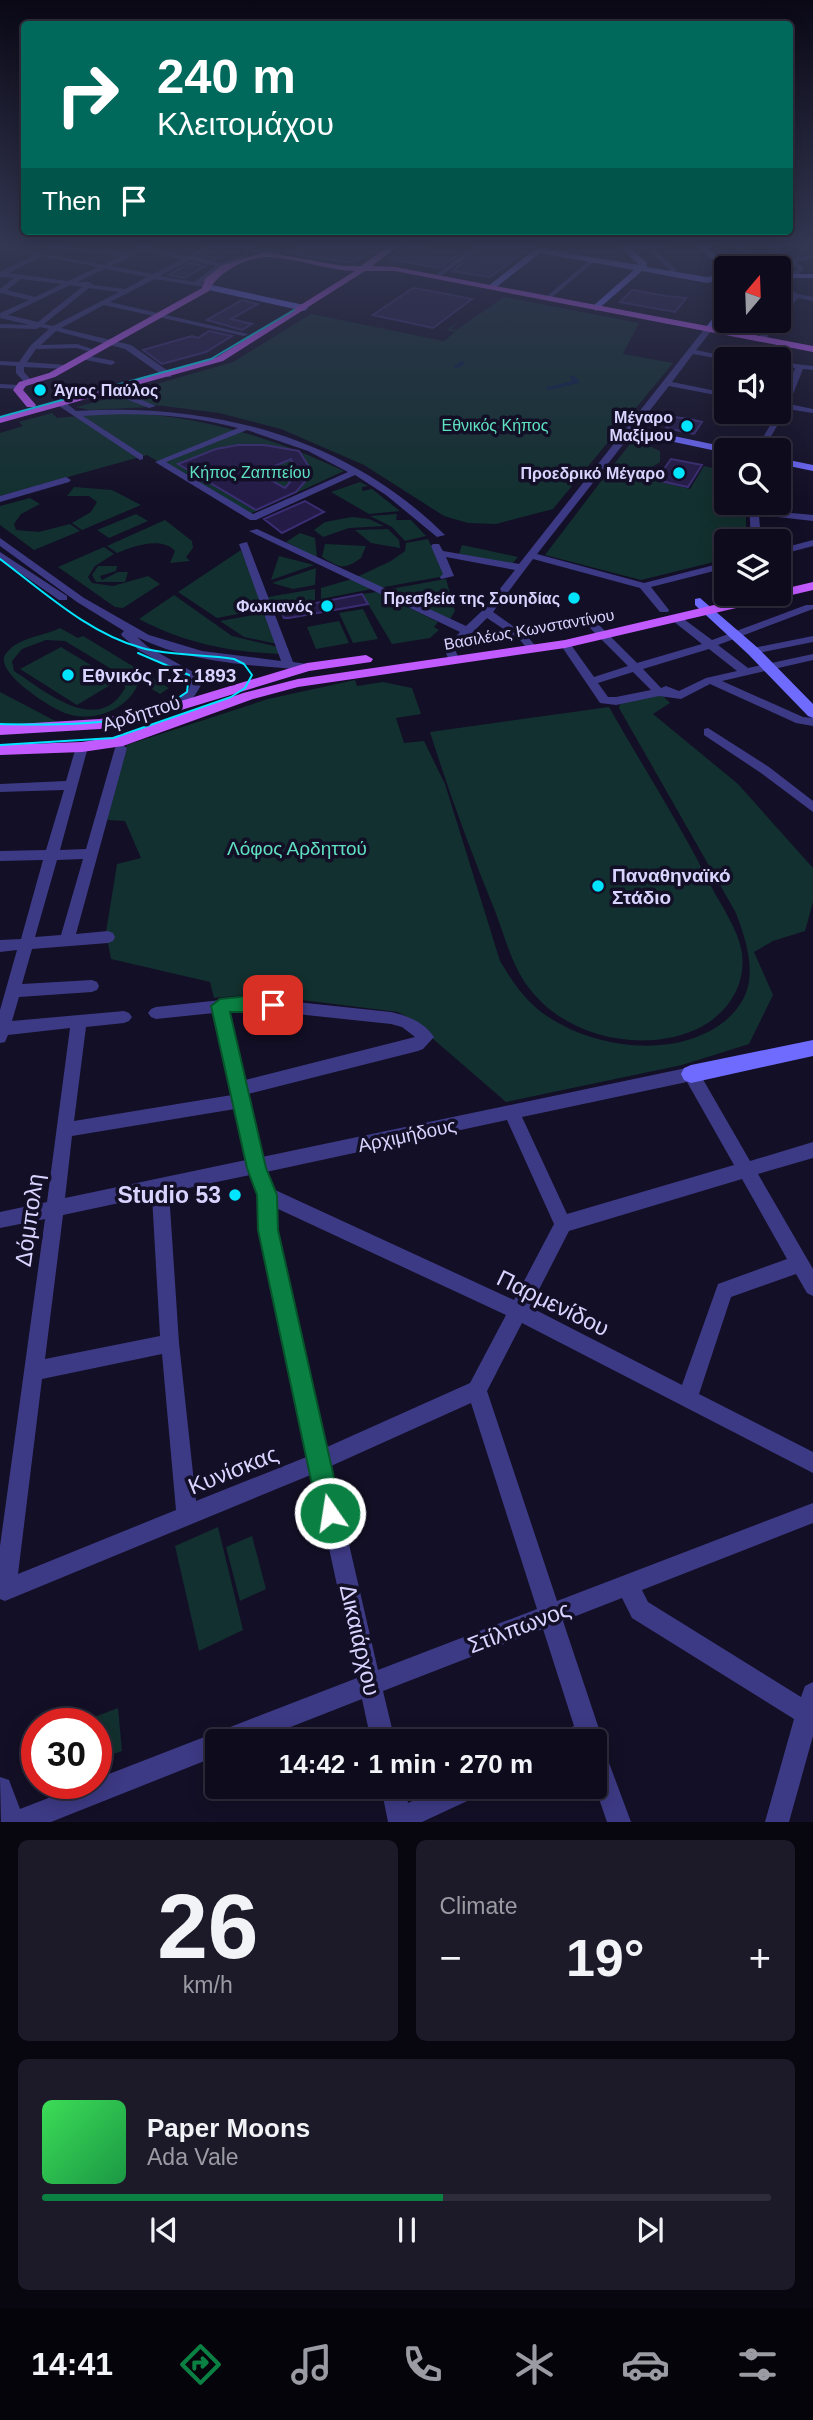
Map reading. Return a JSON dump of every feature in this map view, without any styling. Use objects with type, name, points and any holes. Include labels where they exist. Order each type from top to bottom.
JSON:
[{"type":"main road","points":[[0,413],[31,405],[19,393],[24,384],[66,367],[131,331]]},
{"type":"main road","points":[[0,421],[220,359],[266,331]]},
{"type":"main road","points":[[720,331],[813,349]]},
{"type":"main road","name":"Βασιλέως Κωνσταντίνου","points":[[791,581],[813,574]]},
{"type":"main road","name":"Βασιλέως Κωνσταντίνου","points":[[791,584],[813,586]]},
{"type":"main road","name":"Βασιλέως Κωνσταντίνου","points":[[233,688],[307,667],[530,644],[598,630],[677,619],[714,603]]},
{"type":"main road","name":"Βασιλέως Κωνσταντίνου","points":[[530,644],[565,644],[598,630],[664,610],[714,604]]},
{"type":"main road","name":"Βασιλέως Κωνσταντίνου","points":[[248,696],[319,678],[451,654]]},
{"type":"main road","name":"Αρδηττού","points":[[0,730],[100,724],[172,708],[233,688]]},
{"type":"main road","name":"Αρδηττού","points":[[0,750],[82,747],[146,734],[248,696]]},
{"type":"street","points":[[0,386],[24,384],[18,370],[34,347],[52,331]]},
{"type":"street","points":[[67,331],[128,347],[168,375]]},
{"type":"street","points":[[231,331],[244,334]]},
{"type":"street","points":[[451,654],[465,631],[487,612],[523,568],[708,331]]},
{"type":"street","points":[[761,339],[766,333]]},
{"type":"street","points":[[34,347],[77,346],[94,351]]},
{"type":"street","points":[[692,352],[714,356]]},
{"type":"street","points":[[84,357],[111,363]]},
{"type":"street","points":[[0,363],[66,367]]},
{"type":"street","points":[[791,365],[813,368]]},
{"type":"street","points":[[791,386],[800,366]]},
{"type":"street","points":[[667,383],[714,393]]},
{"type":"street","points":[[111,390],[158,411]]},
{"type":"street","points":[[62,404],[140,457]]},
{"type":"street","points":[[791,407],[813,411]]},
{"type":"street","points":[[74,414],[158,411],[247,427],[301,445],[355,472],[402,502],[435,536],[449,576],[445,577]]},
{"type":"street","points":[[247,427],[159,462],[253,518],[355,472]]},
{"type":"street","points":[[631,430],[714,447]]},
{"type":"street","points":[[791,463],[813,468]]},
{"type":"street","points":[[0,499],[67,480]]},
{"type":"street","points":[[791,514],[813,518]]},
{"type":"street","points":[[254,531],[465,631]]},
{"type":"street","points":[[0,541],[66,590],[123,620],[144,636],[186,651],[307,667]]},
{"type":"street","points":[[791,549],[813,543]]},
{"type":"street","points":[[244,544],[288,665]]},
{"type":"street","points":[[439,553],[523,568]]},
{"type":"street","points":[[0,555],[40,584],[128,635],[144,649],[193,672],[198,681],[194,691],[172,708]]},
{"type":"street","points":[[531,556],[644,586],[714,568]]},
{"type":"street","points":[[644,586],[664,610]]},
{"type":"street","points":[[592,681],[709,645],[811,605],[791,589]]},
{"type":"street","points":[[705,607],[806,698],[813,713]]},
{"type":"street","points":[[487,612],[494,620],[530,644]]},
{"type":"street","points":[[677,619],[746,672]]},
{"type":"street","points":[[598,630],[659,692]]},
{"type":"street","points":[[754,651],[813,639]]},
{"type":"street","points":[[565,644],[604,700],[616,701],[659,692],[681,695],[710,680],[813,657]]},
{"type":"street","points":[[710,680],[800,720],[813,722]]},
{"type":"street","points":[[708,732],[765,770],[813,808]]},
{"type":"street","points":[[82,747],[54,855],[1,1031],[124,1017]]},
{"type":"street","points":[[67,940],[89,854],[121,748]]},
{"type":"street","points":[[0,788],[72,785]]},
{"type":"street","points":[[0,856],[89,854]]},
{"type":"street","points":[[0,946],[108,937]]},
{"type":"street","points":[[14,991],[93,986]]},
{"type":"street","points":[[66,1130],[239,1095],[418,1044],[426,1037],[407,1022],[391,1018],[249,1003],[156,1013]]},
{"type":"street","name":"Δικαιάρχου","points":[[220,1006],[256,1168],[267,1195],[268,1230],[318,1462],[380,1729]]},
{"type":"street","name":"Δόμπολη","points":[[5,1590],[79,1023]]},
{"type":"street","name":"Αρχιμήδους","points":[[0,1220],[256,1168],[813,1048]]},
{"type":"street","points":[[691,1074],[813,1287]]},
{"type":"street","points":[[513,1113],[563,1224]]},
{"type":"street","points":[[581,1729],[477,1390],[519,1312],[558,1228],[563,1224],[813,1150]]},
{"type":"street","points":[[160,1188],[170,1343],[187,1514]]},
{"type":"street","name":"Παρμενίδου","points":[[267,1195],[519,1312],[813,1463]]},
{"type":"street","points":[[688,1397],[724,1290],[800,1264]]},
{"type":"street","points":[[33,1371],[170,1343]]},
{"type":"street","name":"Κυνίσκας","points":[[5,1590],[318,1462],[477,1390]]},
{"type":"street","name":"Στίλπωνος","points":[[256,1729],[813,1513]]},
{"type":"street","points":[[627,1585],[640,1610],[812,1700],[777,1822]]},
{"type":"street","points":[[19,1822],[205,1749]]},
{"type":"street","points":[[0,1789],[13,1822]]},
{"type":"street","points":[[607,1794],[619,1822]]},
{"type":"street","points":[[396,1799],[400,1820],[444,1799]]},
{"type":"green space","name":"Εθνικός Κήπος","points":[[283,331],[395,331],[444,341],[455,332],[451,331],[635,331],[623,354],[673,363],[553,509],[496,524],[468,523],[444,516],[364,465],[281,429],[219,413],[147,404],[122,394],[233,362]]},
{"type":"green space","points":[[118,396],[150,407],[90,410],[76,407]]},
{"type":"green space","name":"Κήπος Ζαππείου","points":[[123,412],[210,424],[290,448],[344,471],[248,515],[147,455],[0,496],[0,433],[23,426],[19,422],[52,413],[57,418]]},
{"type":"green space","points":[[634,439],[660,451],[660,462],[643,473],[607,473]]},
{"type":"green space","points":[[704,466],[714,468],[714,515],[746,515],[746,529],[714,529],[714,562],[641,580],[545,555],[605,476],[649,479],[690,489]]},
{"type":"green space","points":[[360,482],[368,486],[362,487],[362,491],[372,489],[400,511],[369,514],[331,492]]},
{"type":"green space","points":[[74,487],[112,490],[141,505],[82,530],[72,523],[91,512],[97,502],[89,496],[67,496]]},
{"type":"green space","points":[[30,498],[40,504],[21,514],[14,524],[16,530],[39,532],[70,524],[80,531],[34,550],[0,525],[0,506]]},
{"type":"green space","points":[[136,514],[148,521],[109,538],[97,530]]},
{"type":"green space","points":[[397,514],[396,520],[411,520],[426,536],[405,541],[392,527],[370,516]]},
{"type":"green space","points":[[352,517],[369,519],[384,526],[349,528],[323,537],[314,530],[325,522]]},
{"type":"green space","points":[[165,520],[192,541],[193,548],[186,557],[190,561],[170,563],[175,551],[163,544],[139,545],[117,553],[107,546]]},
{"type":"green space","points":[[388,529],[399,540],[400,548],[371,543],[355,530]]},
{"type":"green space","points":[[300,533],[315,538],[317,558],[286,542]]},
{"type":"green space","points":[[428,539],[445,576],[379,588],[357,577],[391,561],[405,551],[406,543]]},
{"type":"green space","points":[[325,544],[366,546],[361,558],[349,565],[340,566],[322,557]]},
{"type":"green space","points":[[462,545],[518,557],[512,564],[459,554]]},
{"type":"green space","points":[[104,547],[114,554],[95,566],[88,577],[92,583],[113,586],[148,576],[160,584],[123,608],[115,607],[58,567]]},
{"type":"green space","points":[[241,550],[264,609],[217,618],[178,592]]},
{"type":"green space","points":[[279,556],[314,565],[271,580]]},
{"type":"green space","points":[[98,566],[117,566],[116,571],[100,576],[102,580],[118,572],[128,572],[125,582],[96,582],[92,575]]},
{"type":"green space","points":[[316,568],[315,585],[293,589],[272,583]]},
{"type":"green space","points":[[352,579],[372,589],[321,599],[321,588]]},
{"type":"green space","points":[[446,579],[455,611],[450,619],[384,590]]},
{"type":"green space","points":[[315,589],[315,600],[272,608],[268,597]]},
{"type":"green space","points":[[377,592],[438,622],[434,627],[439,630],[430,638],[392,644],[362,594]]},
{"type":"green space","points":[[174,595],[232,636],[278,647],[281,654],[208,645],[139,619]]},
{"type":"green space","points":[[363,609],[378,639],[353,643],[339,613]]},
{"type":"green space","points":[[265,613],[277,644],[244,637],[220,621]]},
{"type":"green space","points":[[339,621],[349,643],[316,649],[307,627]]},
{"type":"green space","points":[[60,628],[78,638],[83,636],[169,688],[160,694],[139,681],[128,699],[111,711],[100,715],[78,716],[60,711],[18,682],[5,665],[4,657],[22,641]],"holes":[[[46,640],[65,641],[123,676],[125,688],[114,702],[101,709],[71,705],[14,671],[12,661],[22,649]]]},
{"type":"green space","name":"Εθνικός Γ.Σ. 1893","points":[[61,647],[117,681],[77,705],[20,669]]},
{"type":"green space","name":"Λόφος Αρδηττού","points":[[355,680],[357,686],[383,682],[412,688],[421,714],[396,718],[404,743],[424,741],[445,784],[500,961],[509,976],[530,1002],[564,1026],[610,1042],[634,1045],[683,1041],[705,1033],[725,1021],[744,998],[750,972],[736,913],[619,708],[620,704],[660,693],[670,703],[653,714],[738,784],[813,868],[813,902],[805,931],[773,941],[754,952],[773,995],[749,1044],[682,1065],[506,1102],[410,1019],[398,1012],[254,994],[214,998],[210,982],[111,959],[106,932],[117,864],[141,858],[125,821],[107,820],[127,745],[268,699]]},
{"type":"green space","points":[[0,692],[63,725],[0,723]]},
{"type":"green space","name":"Παναθηναϊκό Στάδιο","points":[[609,707],[729,918],[742,953],[743,964],[738,986],[734,996],[720,1013],[701,1027],[656,1040],[608,1037],[585,1030],[545,1005],[529,988],[509,951],[430,732]]},
{"type":"green space","points":[[218,1527],[243,1630],[199,1651],[175,1546]]},
{"type":"green space","points":[[252,1536],[266,1589],[240,1601],[226,1547]]},
{"type":"green space","points":[[118,1708],[122,1751],[112,1754],[112,1710]]},
{"type":"building","points":[[209,331],[232,336],[206,352],[162,364],[143,350],[192,336],[198,338]]},
{"type":"building","name":"Μέγαρο Μαξίμου","points":[[674,417],[702,422],[694,434],[666,428]]},
{"type":"building","points":[[238,445],[264,445],[299,451],[309,467],[308,478],[296,492],[256,510],[178,464],[216,449]],"holes":[[[291,459],[297,474],[285,488],[258,473]]]},
{"type":"building","name":"Προεδρικό Μέγαρο","points":[[671,459],[702,465],[688,487],[656,480]]},
{"type":"building","points":[[305,501],[324,512],[282,533],[264,519]]},
{"type":"building","name":"Φωκιανός","points":[[362,594],[368,604],[289,618],[284,618],[280,610]]},
{"type":"waterway","points":[[456,367],[462,363]]},
{"type":"waterway","points":[[548,388],[577,382],[572,377]]},
{"type":"tram line","points":[[0,417],[211,359],[258,331]]},
{"type":"tram line","points":[[0,559],[67,610],[104,633],[142,648],[234,659],[244,664],[252,675],[245,688],[231,697],[113,738],[0,745]]},
{"type":"tram line","points":[[0,724],[72,724],[121,719],[145,713],[187,692],[189,675],[138,653]]},
{"type":"place","name":"Άγιος Παύλος","points":[[40,390]]},
{"type":"place","name":"Μέγαρο Μαξίμου","points":[[687,426]]},
{"type":"place","name":"Προεδρικό Μέγαρο","points":[[679,473]]},
{"type":"place","name":"Πρεσβεία της Σουηδίας","points":[[574,598]]},
{"type":"place","name":"Φωκιανός","points":[[327,606]]},
{"type":"place","name":"Εθνικός Γ.Σ. 1893","points":[[68,675]]},
{"type":"place","name":"Παναθηναϊκό Στάδιο","points":[[598,886]]},
{"type":"place","name":"Studio 53","points":[[235,1195]]},
{"type":"route","points":[[273,1005],[249,1003],[220,1006],[256,1168],[267,1195],[268,1230],[330,1513]]}]
